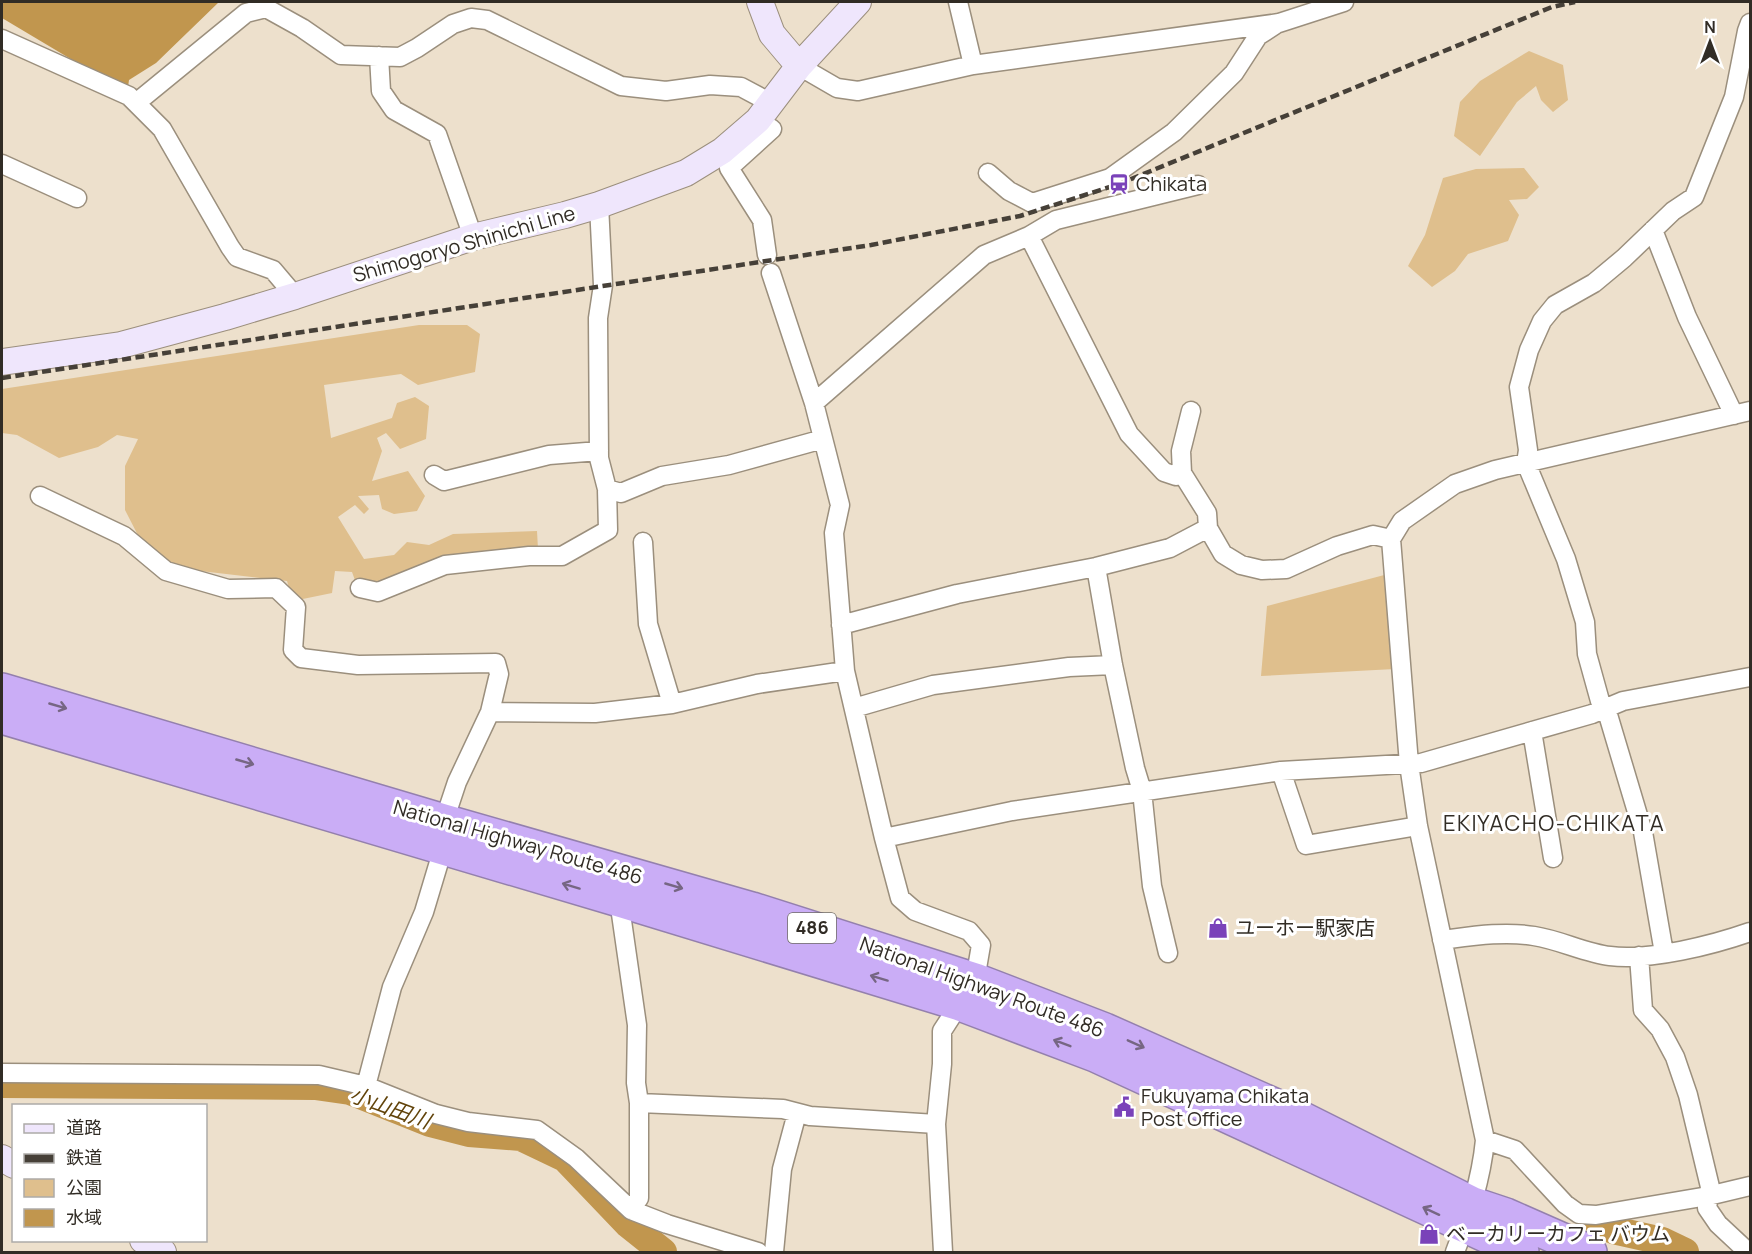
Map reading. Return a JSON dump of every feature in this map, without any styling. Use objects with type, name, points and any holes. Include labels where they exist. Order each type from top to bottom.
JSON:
[{"type":"highway","name":"National Highway Route 486","points":[[2,690],[443,834],[619,900],[1105,1030],[1272,1105],[1464,1228],[1522,1252]]},
{"type":"highway","name":"National Highway Route 486","points":[[2,717],[443,834],[752,909],[967,992]]},
{"type":"highway","name":"National Highway Route 486","points":[[1464,1228],[1506,1215],[1590,1252]]},
{"type":"main road","points":[[760,2],[772,34],[799,66]]},
{"type":"main road","name":"Shimogoryo Shinichi Line","points":[[2,362],[121,345],[295,297],[473,237],[599,205],[686,173],[722,151],[764,112],[799,66],[858,2]]},
{"type":"main road","points":[[146,1242],[163,1252]]},
{"type":"street","points":[[958,2],[973,65]]},
{"type":"street","points":[[799,66],[837,88],[858,91],[973,65],[1279,23],[1344,2]]},
{"type":"street","points":[[136,103],[246,13],[266,8],[302,28],[341,56],[400,57],[453,24],[471,18],[487,20],[621,86],[666,91],[710,85],[741,87],[764,112],[772,129],[729,168],[762,220],[769,264],[814,403],[840,505],[834,533],[845,671],[884,838],[900,898],[915,911],[969,931],[981,945],[967,992],[942,1031],[942,1064],[936,1124],[943,1252]]},
{"type":"street","points":[[988,173],[1008,191],[1032,203],[1110,178],[1174,132],[1234,73],[1258,36],[1279,23]]},
{"type":"street","points":[[1664,953],[1643,831],[1606,708],[1600,701],[1587,654],[1585,622],[1566,559],[1526,463],[1528,450],[1519,387],[1529,350],[1542,321],[1555,304],[1594,283],[1673,211],[1694,197],[1734,97],[1750,23]]},
{"type":"street","points":[[2,39],[129,96],[162,129],[237,257],[273,270],[295,297]]},
{"type":"street","points":[[379,56],[381,91],[394,110],[437,134],[473,237]]},
{"type":"street","points":[[2,164],[77,198]]},
{"type":"street","points":[[1102,210],[1110,178]]},
{"type":"street","points":[[814,403],[984,255],[1029,236],[1056,220],[1198,185]]},
{"type":"street","points":[[360,588],[378,592],[445,565],[529,556],[562,556],[608,530],[607,489],[599,458],[598,318],[603,285],[599,205]]},
{"type":"street","points":[[1464,1228],[1483,1160],[1485,1140],[1418,826],[1409,764],[1391,539],[1402,521],[1455,484],[1495,470],[1742,413],[1687,317],[1653,230]]},
{"type":"street","points":[[1029,236],[1129,434],[1164,472],[1176,476],[1182,473]]},
{"type":"street","points":[[1191,411],[1181,451],[1182,473],[1207,513],[1208,528],[1222,554],[1241,565],[1262,570],[1286,569],[1337,546],[1373,535],[1391,539]]},
{"type":"street","points":[[607,489],[621,492],[662,476],[729,465],[823,440]]},
{"type":"street","points":[[434,475],[444,481],[549,455],[599,451]]},
{"type":"street","points":[[40,496],[124,536],[166,571],[228,589],[276,588],[296,607],[293,650],[301,658],[358,665],[496,663],[499,674],[490,712],[457,782],[424,912],[392,987],[366,1086]]},
{"type":"street","points":[[840,625],[957,594],[1096,567],[1170,548],[1208,528]]},
{"type":"street","points":[[643,542],[648,624],[672,704]]},
{"type":"street","points":[[1096,567],[1113,665],[1142,791],[1152,886],[1168,953]]},
{"type":"street","points":[[854,708],[933,685],[1069,667],[1113,665]]},
{"type":"street","points":[[490,712],[595,714],[672,704],[758,684],[845,671]]},
{"type":"street","points":[[884,838],[1012,811],[1281,771],[1421,763],[1592,714],[1623,701],[1750,677]]},
{"type":"street","points":[[1532,731],[1553,858]]},
{"type":"street","points":[[1281,771],[1306,845],[1418,826]]},
{"type":"street","points":[[619,900],[637,1025],[639,1198],[631,1209]]},
{"type":"street","points":[[1442,940],[1484,934],[1535,936],[1610,956],[1639,956],[1727,940],[1750,932]]},
{"type":"street","points":[[1639,956],[1643,1010],[1660,1029],[1675,1057],[1688,1095],[1710,1187],[1707,1208],[1718,1224],[1748,1252]]},
{"type":"street","points":[[2,1073],[319,1075],[366,1086],[436,1114],[468,1122],[537,1130],[576,1158],[631,1209],[667,1224],[758,1252]]},
{"type":"street","points":[[639,1103],[783,1109],[810,1116],[936,1124]]},
{"type":"street","points":[[774,1252],[782,1169],[797,1113]]},
{"type":"street","points":[[1485,1140],[1515,1150],[1565,1204],[1579,1214],[1596,1215],[1708,1196],[1750,1186]]},
{"type":"green space","points":[[1529,51],[1563,65],[1568,100],[1553,112],[1541,100],[1536,86],[1517,102],[1480,156],[1454,136],[1460,102],[1480,81]]},
{"type":"green space","points":[[1524,168],[1539,187],[1527,199],[1509,200],[1519,215],[1508,241],[1468,254],[1455,271],[1432,287],[1408,266],[1425,235],[1443,178],[1476,169]]},
{"type":"green space","points":[[419,325],[467,325],[480,334],[475,372],[418,385],[401,374],[324,385],[331,438],[392,418],[397,403],[415,397],[429,406],[426,439],[400,449],[386,433],[377,438],[382,451],[372,481],[408,471],[425,496],[417,511],[394,514],[382,509],[379,495],[358,496],[369,509],[364,514],[355,505],[338,517],[364,559],[394,555],[407,542],[429,545],[453,534],[537,531],[538,549],[383,584],[356,583],[352,572],[335,571],[332,593],[293,601],[287,581],[175,568],[145,549],[125,510],[125,466],[138,439],[117,435],[98,447],[59,458],[17,435],[2,433],[2,389]]},
{"type":"green space","points":[[1388,574],[1395,669],[1261,676],[1267,606]]},
{"type":"water","points":[[2,2],[219,2],[156,63],[129,80],[128,87],[116,86],[2,18]]},
{"type":"waterway","name":"小山田川","points":[[2,1084],[315,1086],[350,1091],[430,1123],[469,1133],[521,1137],[565,1158],[628,1224],[663,1252]]},
{"type":"waterway","name":"小山田川","points":[[1599,1224],[1613,1230],[1662,1241],[1685,1252]]},
{"type":"railway","points":[[2,378],[871,245],[1020,216],[1119,184],[1552,7],[1575,2]]},
{"type":"place","name":"Chikata","points":[[1119,184]]},
{"type":"place","name":"ユーホー駅家店","points":[[1218,928]]},
{"type":"place","name":"Fukuyama Chikata Post Office","points":[[1124,1107]]},
{"type":"place","name":"ベーカリーカフェ バウム","points":[[1429,1234]]},
{"type":"district","name":"EKIYACHO-CHIKATA","points":[[1554,823]]}]
